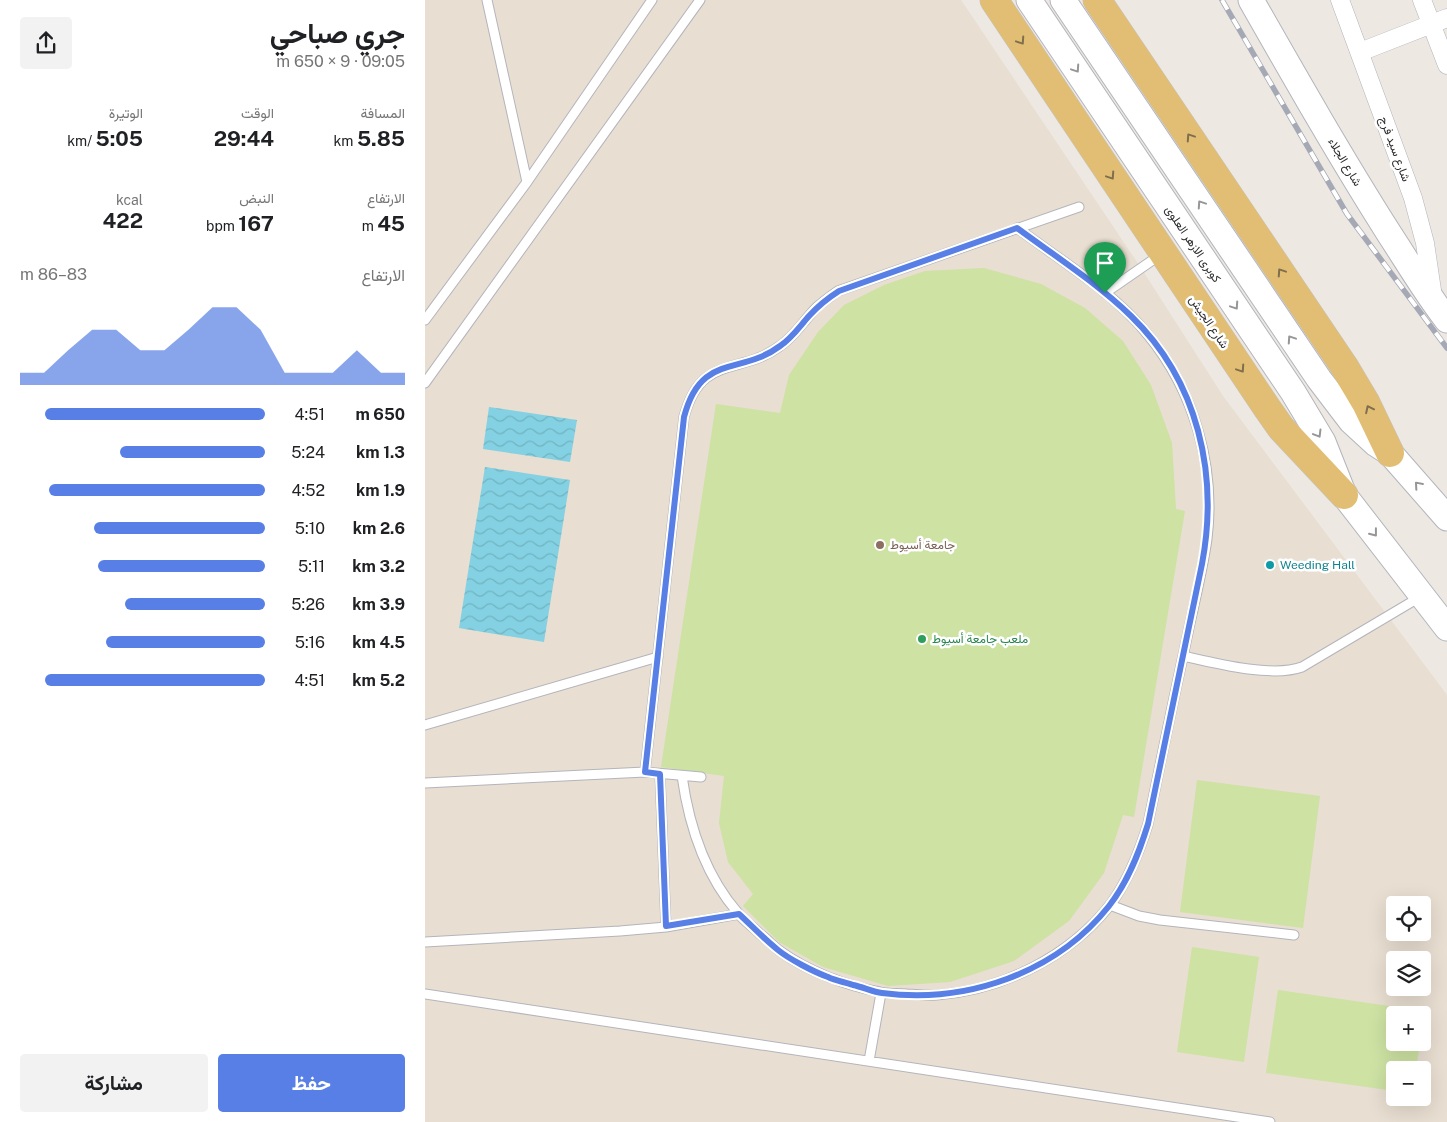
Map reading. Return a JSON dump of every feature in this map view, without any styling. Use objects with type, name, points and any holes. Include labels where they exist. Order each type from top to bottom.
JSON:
[{"type":"main road","name":"شارع الجيش","points":[[994,0],[1281,428],[1344,495],[1447,628]]},
{"type":"main road","name":"كوبرى الازهر العلوى","points":[[1029,0],[1293,392],[1323,442],[1344,495]]},
{"type":"main road","points":[[1063,0],[1319,379],[1363,433],[1390,453],[1447,518]]},
{"type":"main road","points":[[1097,0],[1348,372],[1366,402],[1390,453]]},
{"type":"main road","name":"شارع الجلاء","points":[[1251,0],[1323,126],[1441,312]]},
{"type":"street","name":"شارع سيد فرج","points":[[1340,0],[1420,219],[1441,312]]},
{"type":"street","points":[[1422,0],[1439,22],[1447,65]]},
{"type":"street","points":[[1360,52],[1439,22]]},
{"type":"lane","points":[[487,0],[527,182]]},
{"type":"lane","points":[[425,320],[527,182],[652,0]]},
{"type":"lane","points":[[425,382],[700,0]]},
{"type":"lane","points":[[645,772],[684,417],[694,392],[702,381],[716,370],[760,358],[774,351],[788,340],[817,307],[839,291],[1079,207]]},
{"type":"lane","points":[[682,776],[689,817],[699,849],[710,872],[739,914],[780,951],[828,978],[881,993],[936,995],[991,985],[1042,963],[1067,947],[1090,927],[1110,905],[1131,870],[1148,824],[1207,540],[1209,491],[1202,443],[1186,397],[1167,361],[1143,328],[1105,293],[1017,228]]},
{"type":"lane","points":[[1105,293],[1163,253]]},
{"type":"lane","points":[[1183,656],[1275,672],[1293,670],[1302,667],[1422,595]]},
{"type":"lane","points":[[425,725],[658,657]]},
{"type":"lane","points":[[425,783],[645,772],[701,777]]},
{"type":"lane","points":[[660,774],[666,926]]},
{"type":"lane","points":[[1110,905],[1139,916],[1160,920],[1294,935]]},
{"type":"lane","points":[[425,942],[620,931],[666,926],[739,914]]},
{"type":"lane","points":[[869,1061],[881,993]]},
{"type":"lane","points":[[425,994],[1270,1122]]},
{"type":"shaded area","name":"جامعة أسيوط","points":[[425,0],[961,0],[1141,268],[1223,396],[1447,695],[1447,1122],[425,1122]]},
{"type":"green space","name":"ملعب جامعة أسيوط","points":[[984,268],[1041,284],[1085,308],[1123,341],[1151,385],[1172,443],[1176,509],[1185,511],[1134,817],[1123,815],[1104,873],[1069,921],[1014,961],[950,982],[888,986],[823,967],[779,942],[743,906],[753,894],[728,862],[719,823],[724,776],[661,767],[716,404],[780,413],[789,375],[818,332],[844,305],[884,285],[925,271]]},
{"type":"green space","points":[[1197,780],[1320,796],[1303,928],[1180,912]]},
{"type":"green space","points":[[1192,947],[1259,957],[1244,1062],[1177,1052]]},
{"type":"green space","points":[[1278,990],[1389,1006],[1386,1006],[1386,1051],[1419,1051],[1417,1061],[1386,1061],[1386,1090],[1266,1073]]},
{"type":"water","points":[[489,407],[577,420],[570,462],[483,449]]},
{"type":"water","points":[[485,467],[570,480],[544,642],[459,628]]},
{"type":"railway","points":[[1222,0],[1347,214],[1447,348]]},
{"type":"place","name":"جامعة أسيوط","points":[[880,545]]},
{"type":"place","name":"Weeding Hall","points":[[1270,565]]},
{"type":"place","name":"ملعب جامعة أسيوط","points":[[922,639]]},
{"type":"route","points":[[1017,228],[1105,293],[1148,334],[1176,375],[1195,419],[1202,443],[1209,491],[1207,540],[1148,824],[1139,852],[1126,880],[1110,905],[1090,927],[1067,947],[1042,963],[991,985],[936,995],[881,993],[828,978],[780,951],[739,914],[666,926],[660,774],[645,772],[684,417],[694,392],[702,381],[716,370],[760,358],[774,351],[788,340],[817,307],[839,291],[1017,228]]}]
